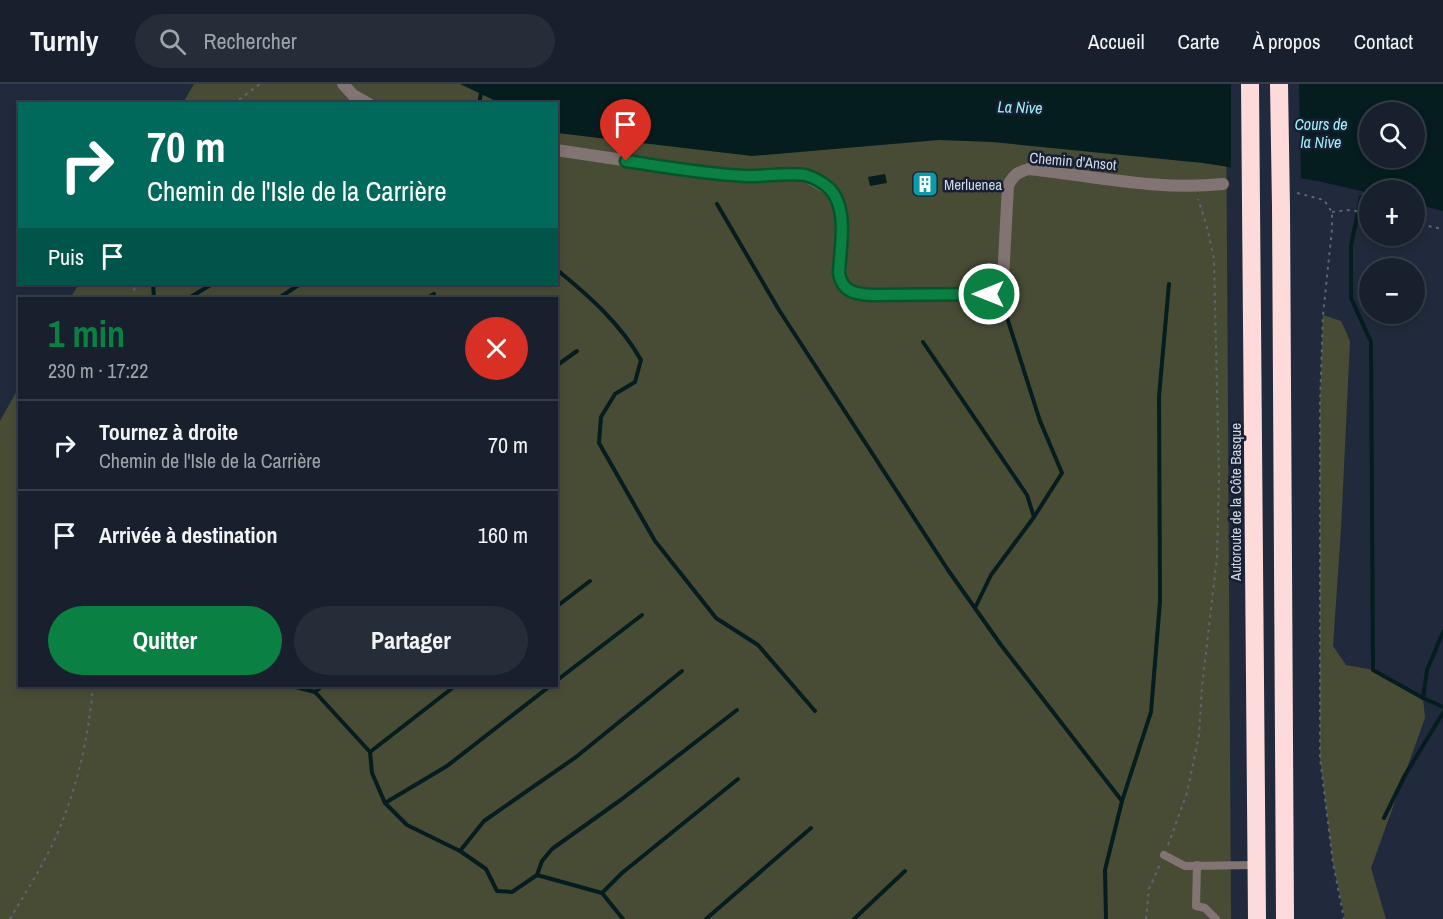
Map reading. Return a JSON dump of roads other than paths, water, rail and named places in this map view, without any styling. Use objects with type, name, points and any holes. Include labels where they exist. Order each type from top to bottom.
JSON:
[{"type":"highway","name":"Autoroute de la Côte Basque","points":[[1250,84],[1257,919]]},
{"type":"highway","points":[[1280,84],[1285,919]]},
{"type":"street","points":[[343,84],[353,95],[365,102]]},
{"type":"street","name":"Chemin d'Ansot","points":[[558,150],[710,173],[747,176],[804,175],[821,183],[835,197],[841,216],[840,282],[846,289],[858,294],[872,295],[995,293],[1000,288],[1003,279],[1008,186],[1018,172],[1029,169],[1194,188],[1223,184]]},
{"type":"lane","points":[[1164,855],[1185,866],[1256,865]]},
{"type":"lane","points":[[1197,866],[1196,906],[1205,908],[1216,919]]},
{"type":"water","name":"Cours de la Nive","points":[[460,84],[1443,84],[1443,211],[1425,206],[1425,180],[1359,180],[1359,191],[1318,181],[1203,163],[992,142],[939,140],[752,156],[558,133],[558,102],[498,102]]},
{"type":"water","points":[[885,174],[887,183],[870,186],[868,177]]},
{"type":"waterway","points":[[479,102],[481,93]]},
{"type":"waterway","points":[[717,204],[779,310],[948,570],[1001,645],[1122,801]]},
{"type":"waterway","points":[[1359,207],[1351,246],[1351,298],[1371,342],[1373,670],[1443,707]]},
{"type":"waterway","points":[[558,271],[614,322],[641,360],[635,382],[615,394],[601,417],[599,443],[655,541],[716,618],[758,645],[815,711]]},
{"type":"waterway","points":[[1106,919],[1105,870],[1122,801],[1151,712],[1160,601],[1159,396],[1169,284]]},
{"type":"waterway","points":[[153,285],[154,297]]},
{"type":"waterway","points":[[191,297],[210,285]]},
{"type":"waterway","points":[[280,297],[298,285]]},
{"type":"waterway","points":[[429,297],[434,294]]},
{"type":"waterway","points":[[1003,305],[1040,421],[1062,473],[1034,517]]},
{"type":"waterway","points":[[923,342],[1027,495],[1034,517],[991,575],[975,608]]},
{"type":"waterway","points":[[558,365],[577,351]]},
{"type":"waterway","points":[[558,605],[590,581]]},
{"type":"waterway","points":[[558,679],[642,615]]},
{"type":"waterway","points":[[1423,698],[1427,670],[1443,632]]},
{"type":"waterway","points":[[460,851],[484,821],[576,757],[682,671]]},
{"type":"waterway","points":[[296,687],[315,692],[370,752],[372,773],[385,803],[407,825],[460,851],[486,869],[497,891],[512,892],[537,875],[602,893],[623,919]]},
{"type":"waterway","points":[[315,692],[321,687]]},
{"type":"waterway","points":[[370,752],[454,687]]},
{"type":"waterway","points":[[385,803],[447,766],[549,687]]},
{"type":"waterway","points":[[537,875],[542,861],[552,849],[622,799],[737,710]]},
{"type":"waterway","points":[[1384,818],[1405,775],[1443,713]]},
{"type":"waterway","points":[[602,893],[622,873],[738,779]]},
{"type":"waterway","points":[[706,919],[811,828]]},
{"type":"waterway","points":[[854,919],[905,871]]},
{"type":"place","name":"Merluenea","points":[[925,184]]},
{"type":"water label","name":"La Nive","points":[[1020,107]]}]
